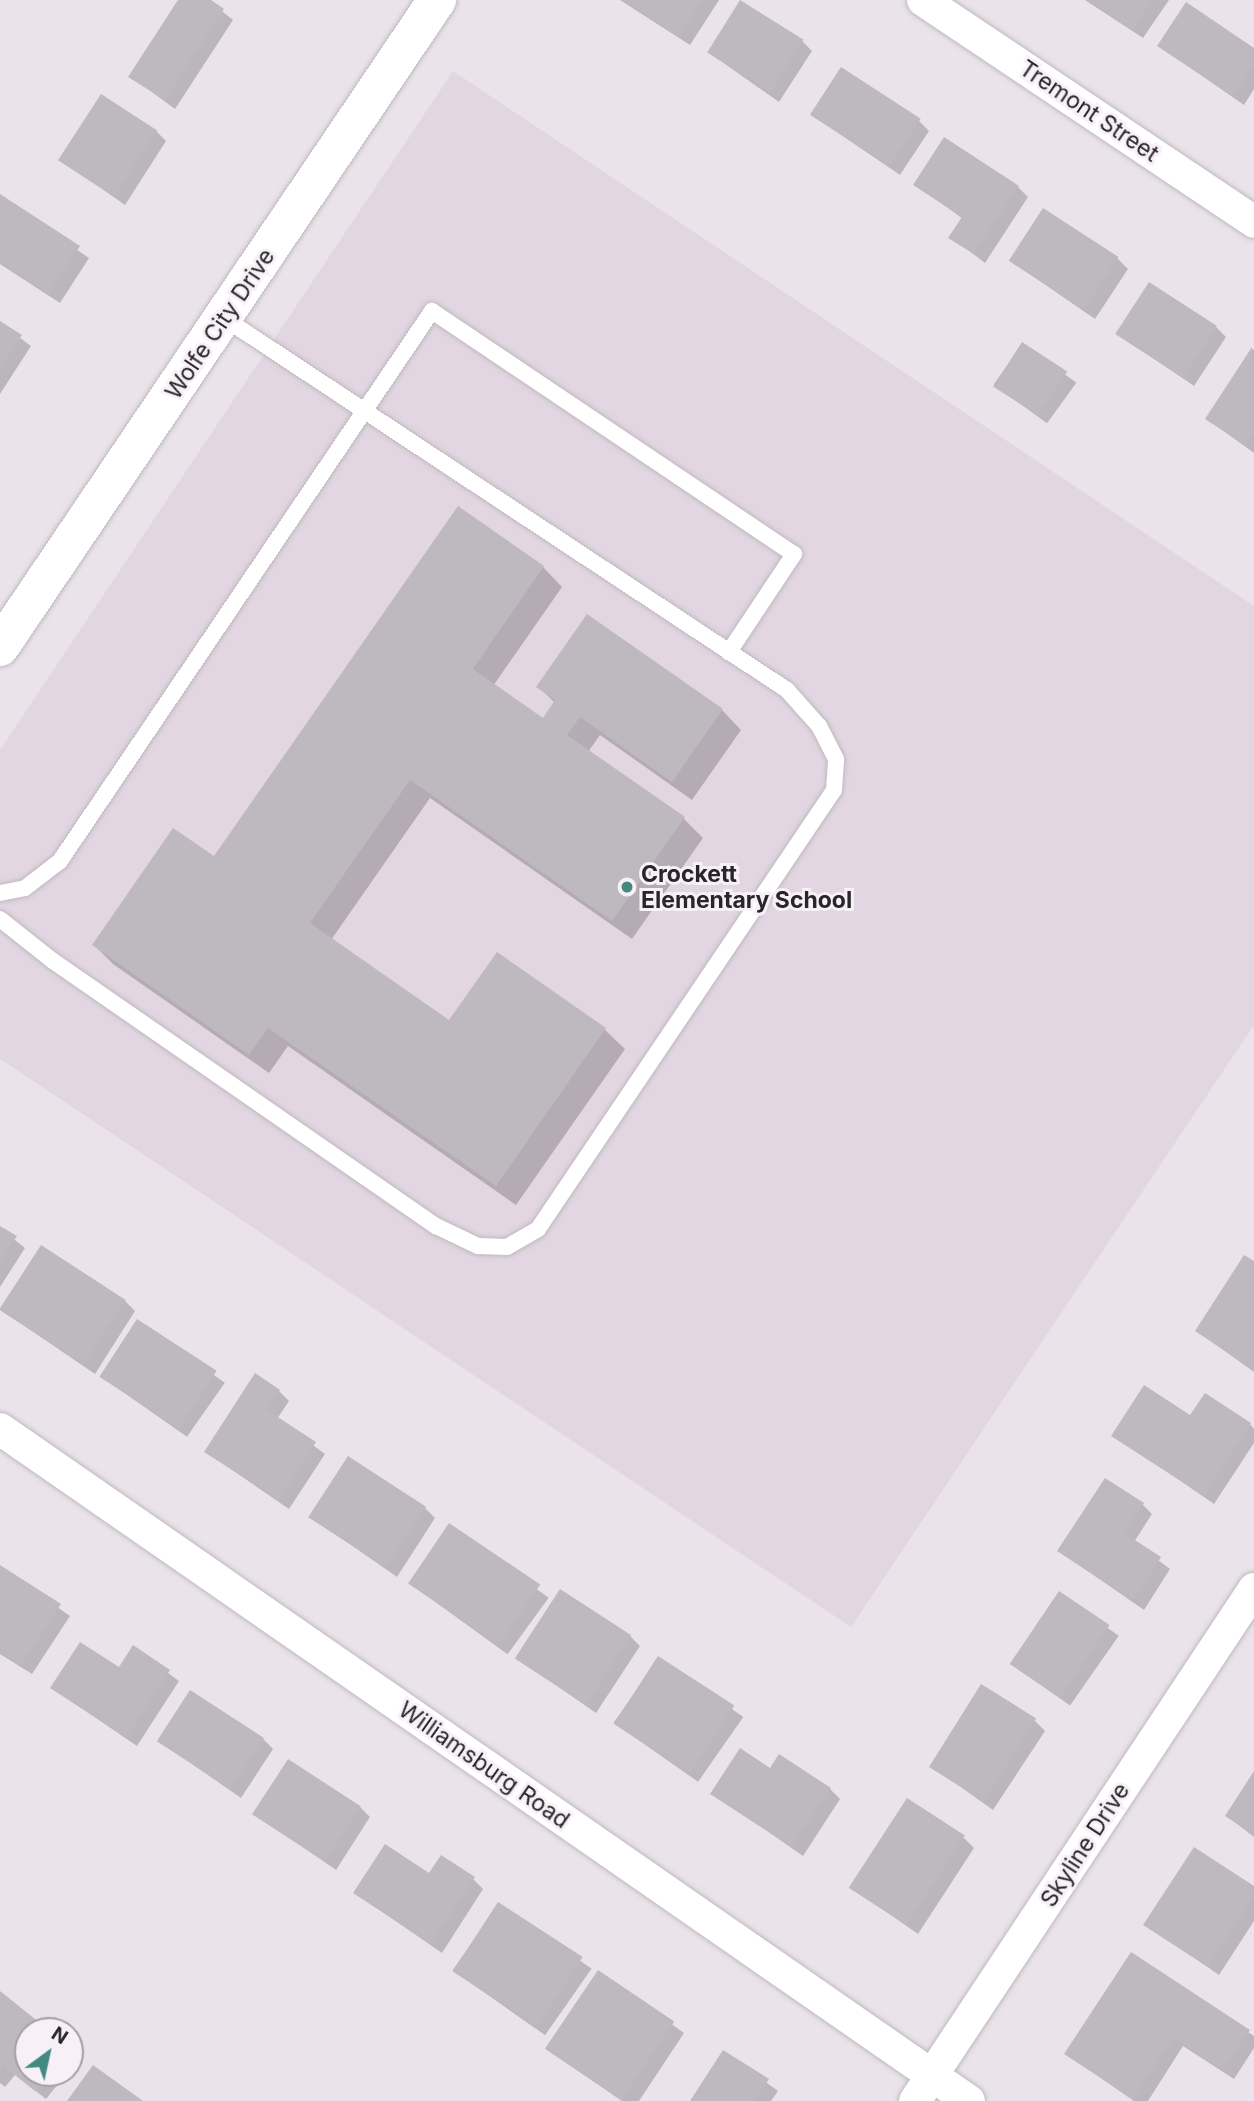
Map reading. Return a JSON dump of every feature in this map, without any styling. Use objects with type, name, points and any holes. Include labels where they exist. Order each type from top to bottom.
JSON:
[{"type":"main road","name":"Wolfe City Drive","points":[[0,647],[437,0]]},
{"type":"street","name":"Tremont Street","points":[[923,0],[1254,222]]},
{"type":"street","name":"Williamsburg Road","points":[[0,1429],[924,2089],[969,2101]]},
{"type":"street","name":"Skyline Drive","points":[[924,2089],[1254,1589]]},
{"type":"lane","points":[[0,893],[25,888],[60,861],[432,311],[794,554],[729,652]]},
{"type":"lane","points":[[0,919],[53,961],[436,1226],[478,1245],[507,1247],[538,1229],[834,790],[836,759],[819,726],[787,690],[224,318]]},
{"type":"shaded area","name":"Crockett Elementary School","points":[[453,71],[1254,606],[1254,1025],[851,1627],[0,1059],[0,750]]},
{"type":"building","points":[[178,0],[211,0],[224,9],[165,100],[128,77]]},
{"type":"building","points":[[623,0],[703,0],[679,37]]},
{"type":"building","points":[[740,0],[804,40],[771,92],[707,53]]},
{"type":"building","points":[[1088,0],[1152,0],[1133,30]]},
{"type":"building","points":[[1186,2],[1254,48],[1254,65],[1233,96],[1157,46]]},
{"type":"building","points":[[841,67],[921,119],[890,167],[810,115]]},
{"type":"building","points":[[101,94],[157,130],[114,197],[58,160]]},
{"type":"building","points":[[944,137],[1019,186],[974,254],[948,238],[962,217],[913,185]]},
{"type":"building","points":[[0,194],[80,246],[49,294],[0,262]]},
{"type":"building","points":[[1043,208],[1118,257],[1084,310],[1009,261]]},
{"type":"building","points":[[1149,282],[1217,326],[1183,378],[1115,334]]},
{"type":"building","points":[[0,321],[22,335],[0,369]]},
{"type":"building","points":[[1022,342],[1067,371],[1038,416],[993,386]]},
{"type":"building","points":[[1252,347],[1254,431],[1245,445],[1205,419]]},
{"type":"building","points":[[458,506],[544,566],[473,669],[543,718],[555,700],[536,687],[587,614],[723,709],[672,782],[580,717],[567,735],[685,817],[612,921],[410,780],[310,923],[449,1020],[497,952],[606,1028],[496,1186],[268,1028],[249,1055],[92,945],[173,828],[214,856]]},
{"type":"building","points":[[0,1226],[17,1236],[0,1262]]},
{"type":"building","points":[[41,1245],[126,1300],[84,1365],[0,1310]]},
{"type":"building","points":[[1244,1255],[1254,1261],[1254,1370],[1195,1331]]},
{"type":"building","points":[[137,1319],[217,1371],[179,1429],[99,1377]]},
{"type":"building","points":[[255,1373],[280,1390],[267,1410],[316,1442],[279,1500],[204,1452]]},
{"type":"building","points":[[1144,1385],[1190,1415],[1205,1393],[1251,1423],[1204,1496],[1111,1436]]},
{"type":"building","points":[[348,1456],[426,1507],[386,1568],[308,1517]]},
{"type":"building","points":[[1105,1478],[1144,1503],[1124,1533],[1161,1557],[1133,1601],[1057,1551]]},
{"type":"building","points":[[449,1523],[540,1585],[499,1645],[408,1584]]},
{"type":"building","points":[[0,1565],[61,1604],[21,1665],[0,1652]]},
{"type":"building","points":[[560,1589],[631,1635],[586,1705],[515,1659]]},
{"type":"building","points":[[1059,1591],[1110,1625],[1060,1698],[1010,1664]]},
{"type":"building","points":[[80,1642],[119,1667],[133,1645],[170,1670],[127,1738],[50,1688]]},
{"type":"building","points":[[658,1656],[734,1706],[690,1773],[614,1724]]},
{"type":"building","points":[[981,1684],[1036,1718],[984,1802],[929,1767]]},
{"type":"building","points":[[190,1690],[264,1738],[231,1789],[157,1741]]},
{"type":"building","points":[[740,1748],[770,1768],[779,1754],[831,1788],[792,1847],[710,1794]]},
{"type":"building","points":[[288,1759],[361,1806],[325,1862],[252,1814]]},
{"type":"building","points":[[1254,1771],[1254,1835],[1225,1816]]},
{"type":"building","points":[[907,1798],[965,1836],[907,1925],[849,1888]]},
{"type":"building","points":[[385,1844],[429,1873],[441,1855],[475,1877],[431,1944],[353,1893]]},
{"type":"building","points":[[1194,1847],[1254,1886],[1254,1896],[1208,1967],[1143,1925]]},
{"type":"building","points":[[498,1902],[583,1957],[538,2027],[453,1972]]},
{"type":"building","points":[[1131,1952],[1250,2030],[1223,2070],[1173,2038],[1133,2099],[1064,2054]]},
{"type":"building","points":[[598,1970],[674,2021],[621,2100],[545,2049]]},
{"type":"building","points":[[0,1991],[32,2017],[14,2017],[14,2074],[4,2066],[0,2071]]},
{"type":"building","points":[[723,2050],[769,2079],[755,2101],[690,2101]]},
{"type":"building","points":[[93,2065],[143,2101],[67,2101],[77,2087],[84,2087],[84,2077]]},
{"type":"place","name":"Crockett Elementary School","points":[[627,887]]}]
